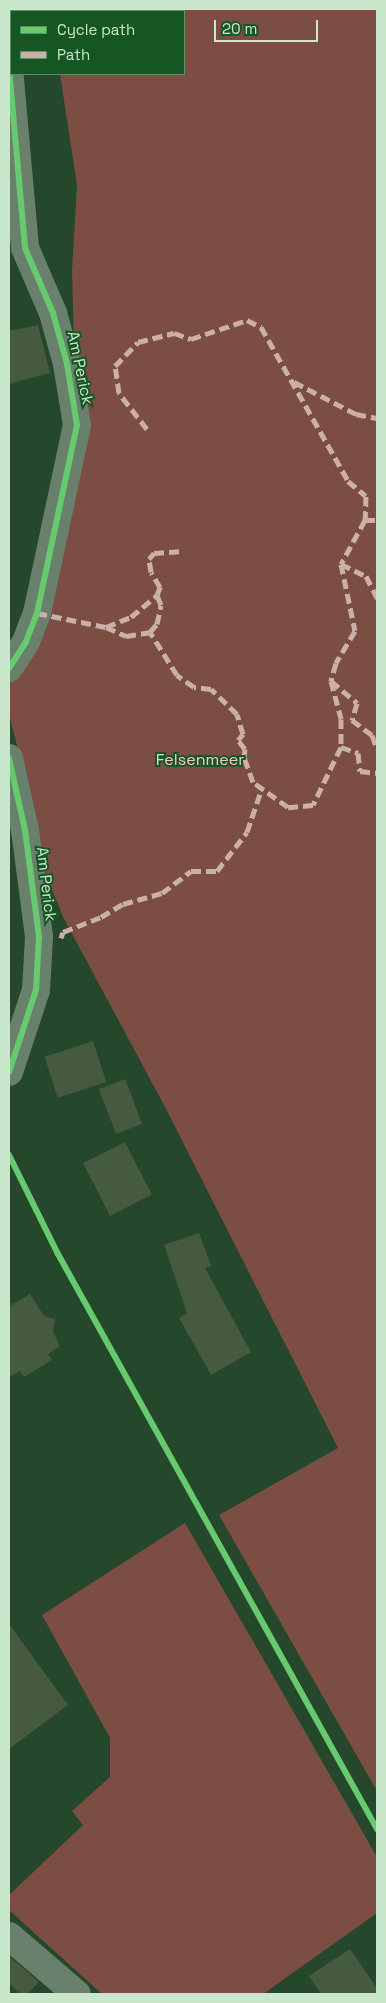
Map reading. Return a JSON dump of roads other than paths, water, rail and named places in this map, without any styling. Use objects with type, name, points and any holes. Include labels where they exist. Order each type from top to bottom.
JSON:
[{"type":"street","name":"Am Perick","points":[[9,68],[25,248],[53,313],[67,364],[76,425],[37,613],[26,642],[9,668]]},
{"type":"street","name":"Am Perick","points":[[9,758],[25,830],[39,937],[36,990],[9,1072]]},
{"type":"street","points":[[9,1936],[77,1994]]},
{"type":"park label","name":"Felsenmeer","points":[[200,760]]}]
